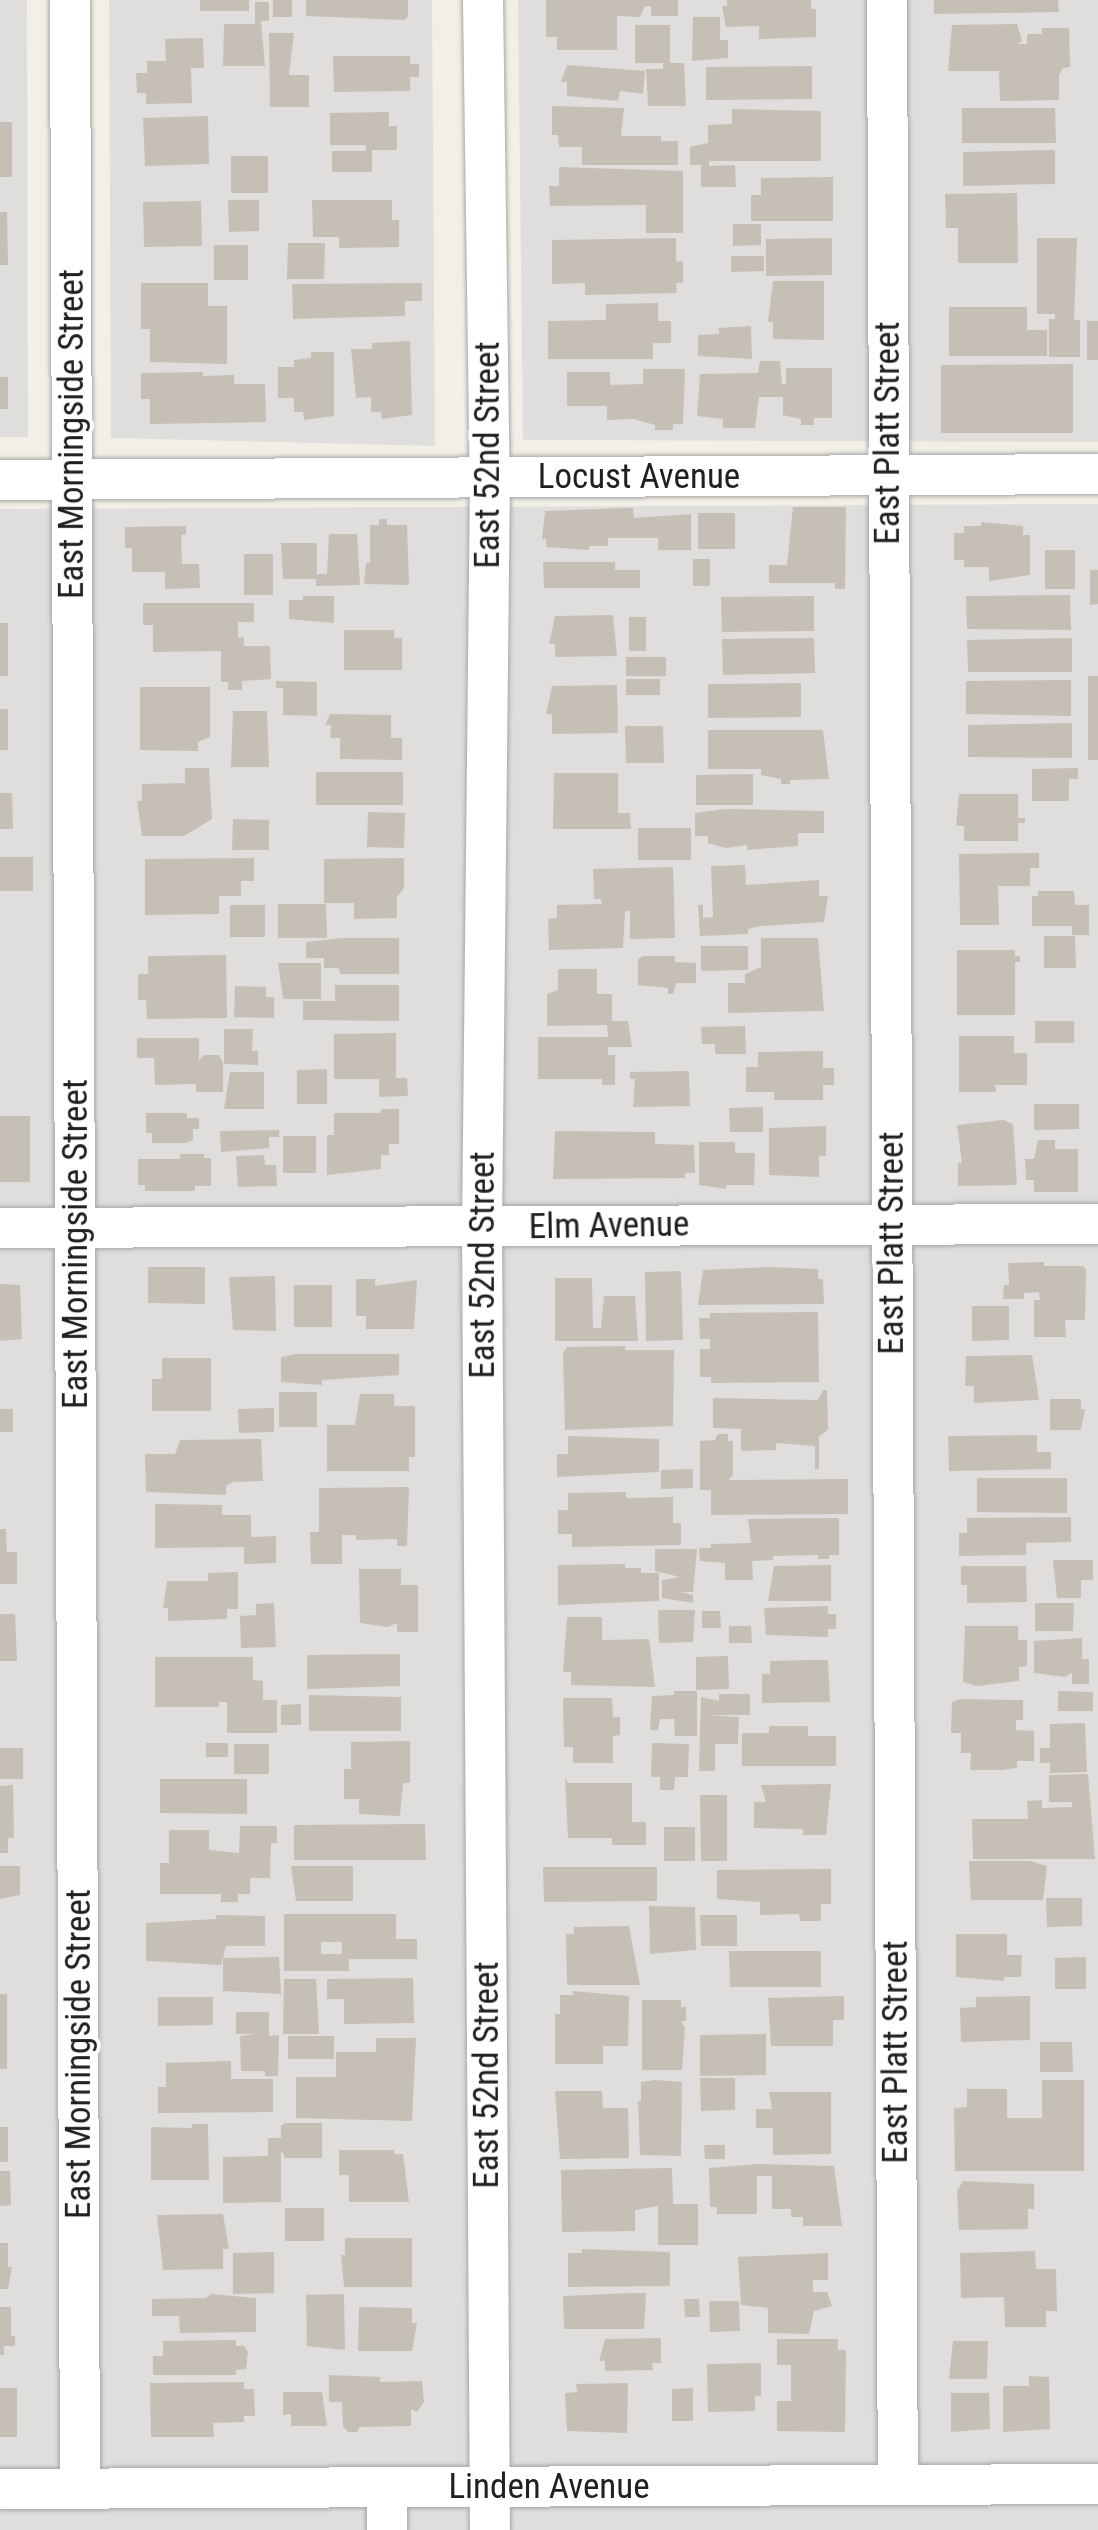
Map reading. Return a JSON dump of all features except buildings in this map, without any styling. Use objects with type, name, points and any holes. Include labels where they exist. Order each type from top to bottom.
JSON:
[{"type":"street","name":"East Morningside Street","points":[[70,0],[80,2489]]},
{"type":"street","name":"East 52nd Street","points":[[483,0],[490,478],[482,1228],[490,2530]]},
{"type":"street","name":"East Platt Street","points":[[886,0],[898,2485]]},
{"type":"street","name":"Locust Avenue","points":[[0,480],[1098,474]]},
{"type":"street","name":"Elm Avenue","points":[[0,1228],[1098,1224]]},
{"type":"street","name":"Linden Avenue","points":[[0,2489],[1098,2484]]},
{"type":"street","points":[[387,2530],[388,2487]]},
{"type":"shaded area","points":[[0,0],[27,0],[28,437],[0,437]]},
{"type":"shaded area","points":[[109,0],[432,0],[435,446],[111,438]]},
{"type":"shaded area","points":[[518,0],[1098,0],[1098,442],[523,440]]},
{"type":"shaded area","points":[[1098,504],[1098,2530],[0,2530],[0,509]]}]
